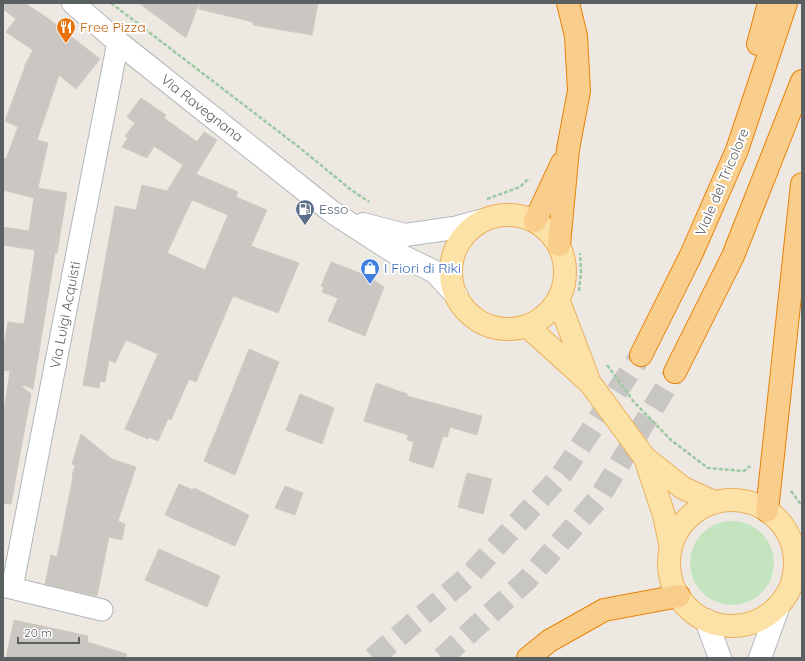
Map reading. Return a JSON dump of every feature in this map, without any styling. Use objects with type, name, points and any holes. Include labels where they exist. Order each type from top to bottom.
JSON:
[{"type":"highway","points":[[568,3],[576,36],[579,91],[568,149],[569,248]]},
{"type":"highway","points":[[737,150],[745,93],[769,3]]},
{"type":"highway","name":"Viale del Tricolore","points":[[641,355],[691,255],[737,150],[786,3]]},
{"type":"highway","points":[[675,372],[733,256],[802,81]]},
{"type":"highway","points":[[535,221],[568,149]]},
{"type":"highway","points":[[767,511],[802,184]]},
{"type":"highway","points":[[528,658],[549,641],[604,610],[679,596]]},
{"type":"main road","name":"Via Ravegnana","points":[[76,4],[118,42],[332,212],[394,252],[435,272],[457,296]]},
{"type":"main road","name":"Via Ravegnana","points":[[332,212],[366,225],[405,236],[454,228],[483,211]]},
{"type":"main road","points":[[568,296],[540,319],[527,326],[511,329],[494,327],[479,321],[466,310],[457,296],[452,279],[452,262],[458,245],[483,211],[500,215],[518,215],[535,221],[569,248],[565,263],[564,281],[568,296],[590,383]]},
{"type":"main road","points":[[527,326],[590,383],[645,458],[683,488],[714,502]]},
{"type":"main road","points":[[645,458],[664,515],[671,548]]},
{"type":"main road","points":[[760,658],[779,605],[789,590],[798,553],[780,522],[767,511],[751,503],[732,500],[714,502],[699,509],[687,519],[677,533],[671,548],[669,564],[672,581],[679,596],[690,610],[706,620],[725,626],[745,625],[763,618],[779,605]]},
{"type":"main road","points":[[706,620],[720,658]]},
{"type":"street","name":"Via Luigi Acquisti","points":[[8,587],[118,42]]},
{"type":"street","points":[[8,587],[102,610]]},
{"type":"path","points":[[111,3],[300,148],[350,190],[374,206]]},
{"type":"path","points":[[483,211],[520,187],[528,179],[548,191]]},
{"type":"path","points":[[568,296],[582,272],[569,248]]},
{"type":"path","points":[[606,364],[634,402],[671,440],[708,468],[744,471],[751,465],[772,465],[802,506]]},
{"type":"green space","points":[[732,521],[748,524],[762,533],[771,547],[774,563],[771,579],[762,593],[748,602],[732,605],[716,602],[702,593],[693,579],[690,563],[693,547],[702,533],[716,524]]},
{"type":"building","points":[[3,3],[25,3],[49,19],[100,59],[76,89],[59,75],[37,140],[48,143],[38,188],[67,193],[57,253],[55,253],[33,389],[24,385],[22,387],[31,394],[11,504],[3,503],[3,417],[10,371],[3,370],[3,350],[8,322],[24,324],[35,250],[3,245],[3,227],[29,231],[34,198],[3,190],[3,158],[6,159],[18,127],[5,121],[24,67],[33,50],[6,32],[16,19],[3,9]]},
{"type":"building","points":[[139,3],[199,3],[186,38]]},
{"type":"building","points":[[200,3],[318,3],[312,35],[253,25],[253,22],[199,9]]},
{"type":"building","points":[[141,98],[166,115],[164,118],[197,142],[204,132],[217,140],[196,174],[238,192],[236,197],[267,210],[251,246],[299,263],[278,313],[233,296],[196,382],[189,379],[171,420],[168,419],[158,441],[149,437],[148,439],[125,429],[158,354],[126,340],[115,363],[109,360],[105,382],[100,381],[99,388],[83,385],[115,206],[136,210],[142,185],[167,191],[183,165],[154,146],[147,158],[122,147],[128,138],[125,136],[135,123],[127,117]],"holes":[[[192,200],[228,215],[205,270],[167,253]]]},
{"type":"building","points":[[331,262],[370,277],[384,287],[365,336],[328,321],[338,298],[322,292],[324,287],[321,286]]},
{"type":"building","points":[[249,349],[279,362],[235,475],[204,461]]},
{"type":"building","points":[[376,383],[407,394],[407,396],[482,416],[477,435],[450,427],[447,437],[443,436],[433,468],[409,461],[414,442],[407,440],[408,435],[364,421]]},
{"type":"building","points":[[300,394],[334,408],[322,444],[286,430]]},
{"type":"building","points":[[81,434],[112,459],[136,467],[118,521],[125,524],[122,540],[109,537],[97,596],[45,584],[51,555],[57,557],[75,465],[72,464]]},
{"type":"building","points":[[467,473],[492,479],[483,514],[458,507]]},
{"type":"building","points":[[179,484],[193,490],[194,488],[249,515],[235,546],[165,515]]},
{"type":"building","points":[[285,486],[303,493],[295,515],[275,508]]},
{"type":"building","points":[[159,549],[220,576],[207,607],[145,580]]},
{"type":"building","points":[[14,620],[88,636],[87,642],[127,654],[126,658],[6,658]]},
{"type":"tunnel","points":[[373,658],[471,574],[562,474],[641,355]]},
{"type":"tunnel","points":[[442,658],[527,580],[599,498],[675,372]]},
{"type":"place","name":"Free Pizza","points":[[66,44]]},
{"type":"place","name":"Esso","points":[[305,226]]},
{"type":"place","name":"I Fiori di Riki","points":[[370,285]]}]
